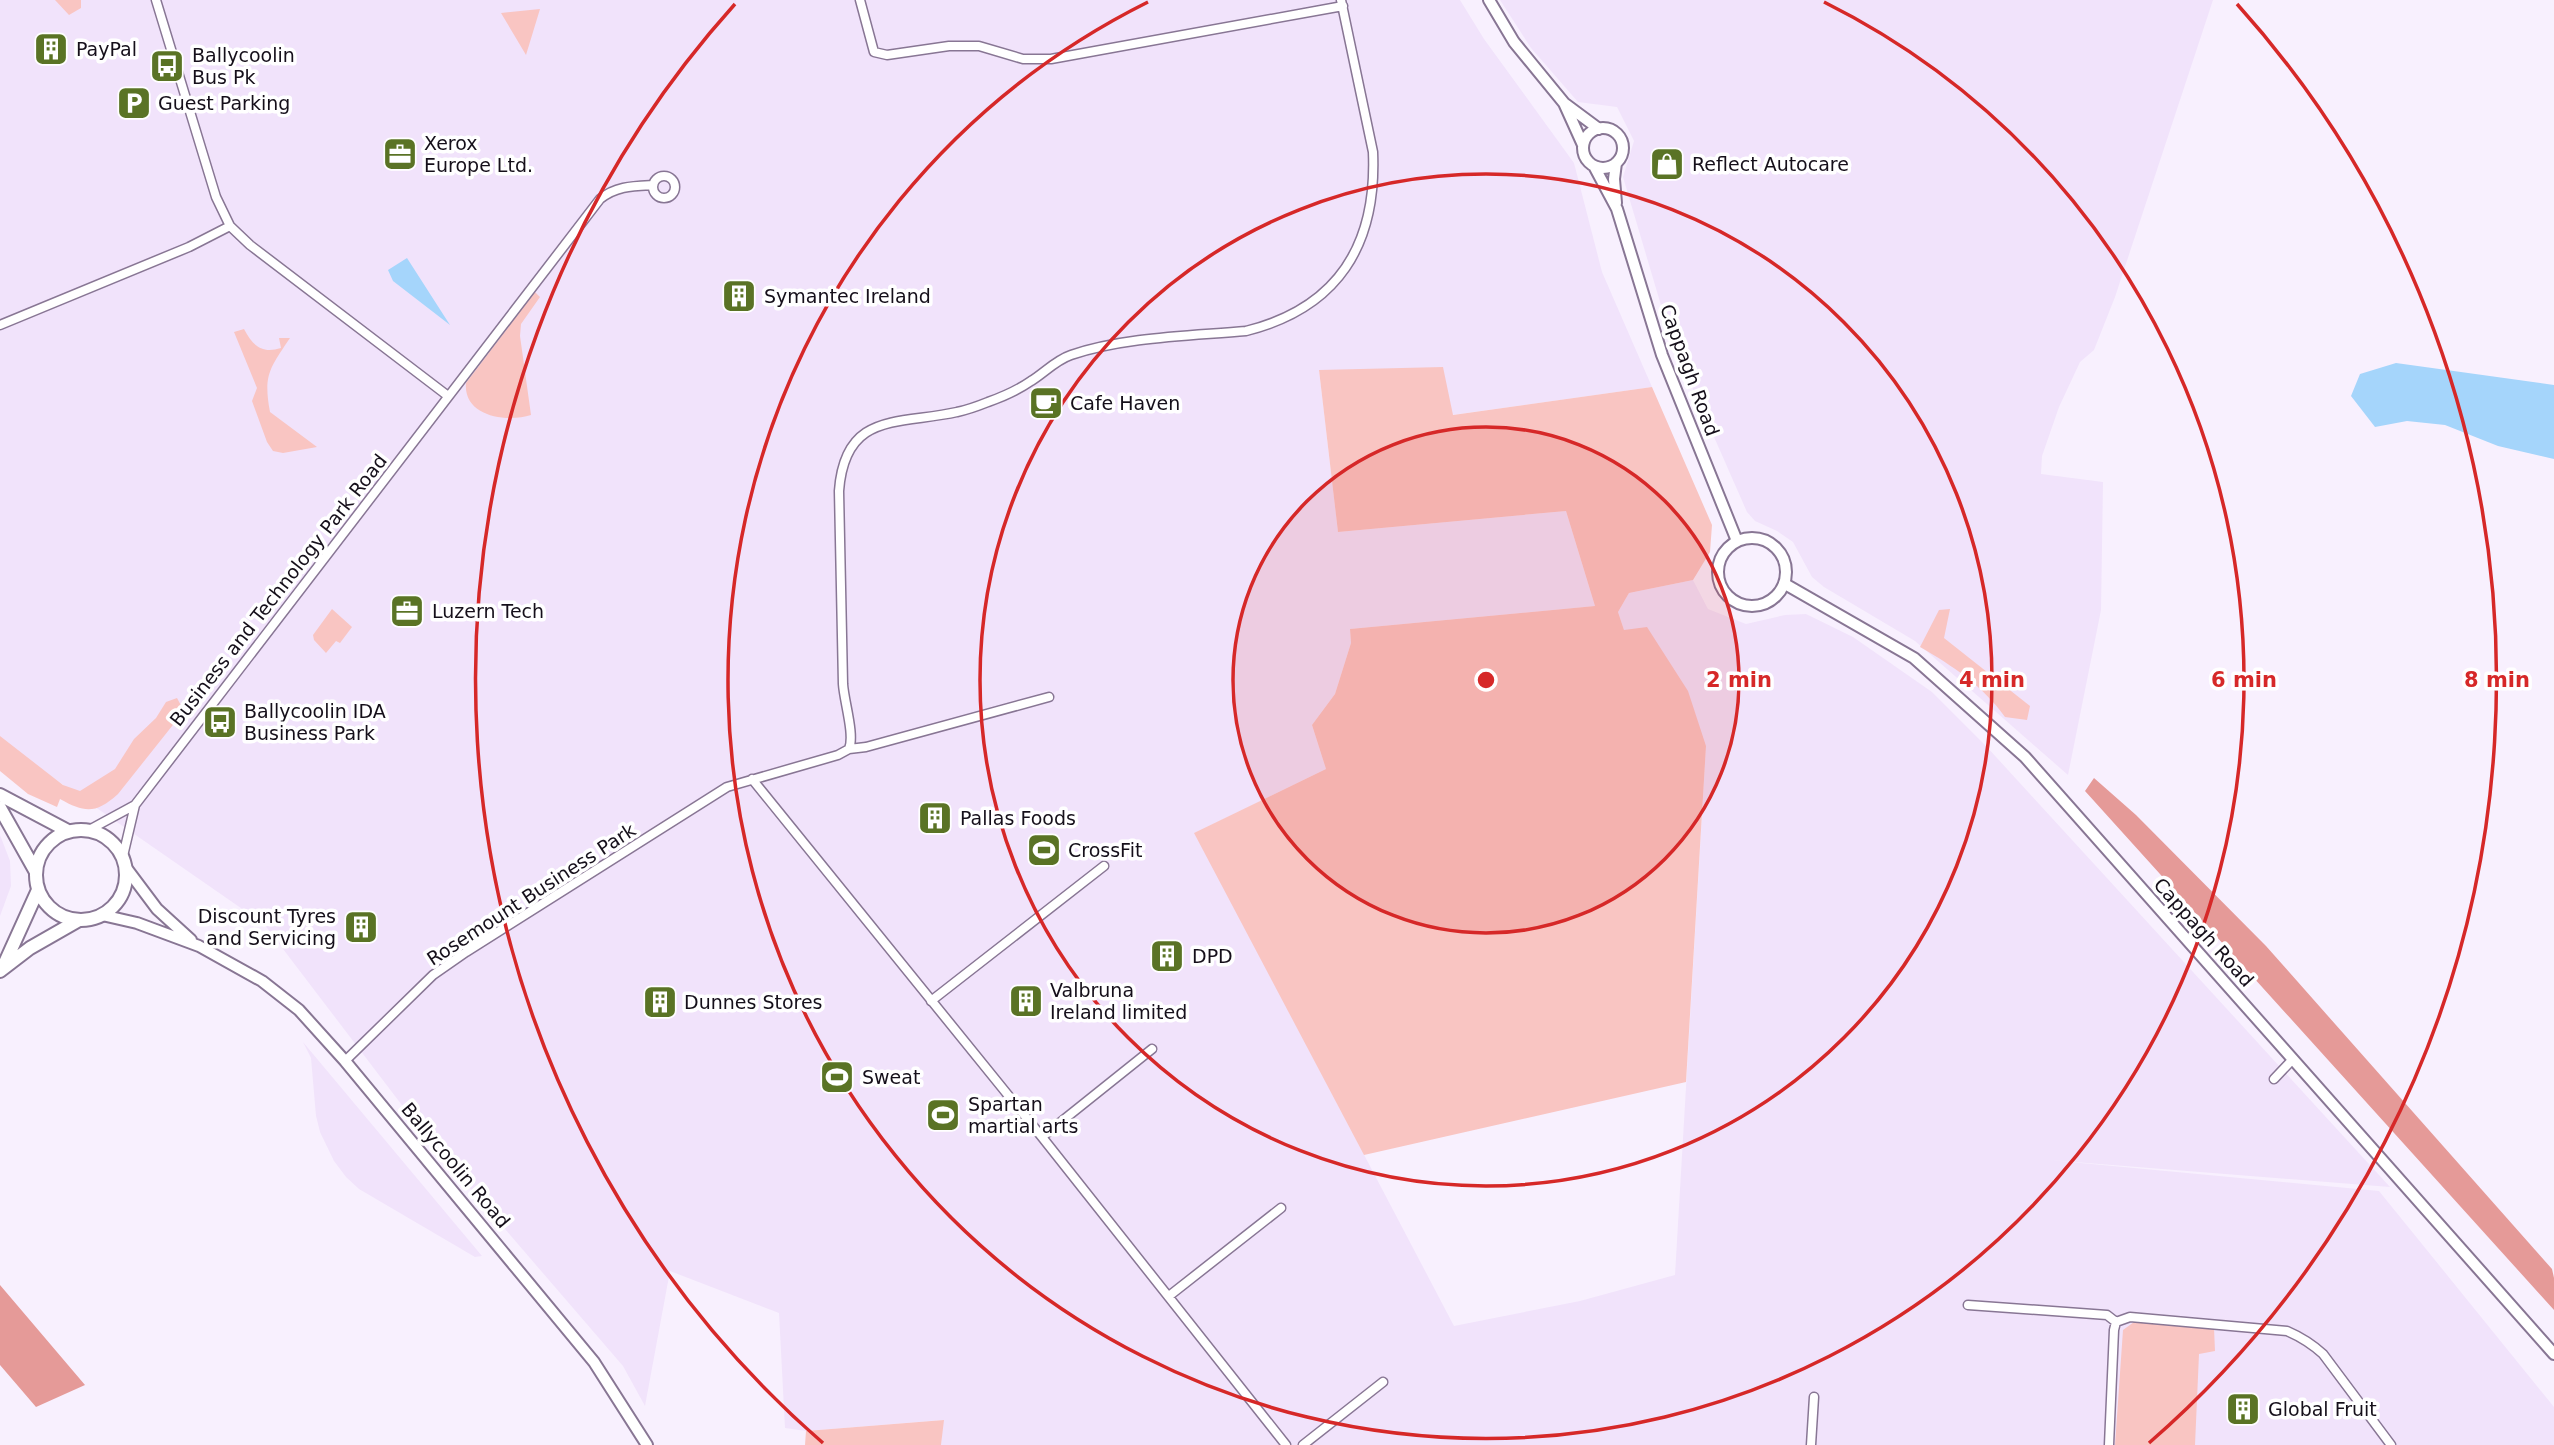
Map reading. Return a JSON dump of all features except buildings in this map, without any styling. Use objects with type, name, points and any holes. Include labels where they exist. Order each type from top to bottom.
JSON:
[{"type":"main road","points":[[0,795],[68,831]]},
{"type":"main road","points":[[0,808],[36,872]]},
{"type":"main road","points":[[1,970],[30,948],[79,920],[102,915],[119,901],[125,888],[125,863],[109,838],[89,830],[68,831],[54,838],[38,859],[36,872],[38,890],[45,903],[65,918],[79,920]]},
{"type":"main road","points":[[1,970],[38,890]]},
{"type":"street","points":[[156,0],[216,197],[230,226],[260,253],[448,396]]},
{"type":"street","points":[[849,749],[852,737],[843,684],[839,491],[846,456],[857,440],[888,422],[957,412],[989,402],[1030,383],[1068,356],[1097,347],[1246,331],[1268,325],[1294,313],[1316,299],[1336,281],[1349,262],[1366,226],[1373,200],[1373,152],[1342,3],[1051,59],[1023,59],[979,46],[949,46],[887,55],[873,52],[860,0]]},
{"type":"street","name":"Cappagh Road","points":[[1489,0],[1514,42],[1564,103],[1599,129],[1611,130],[1619,137],[1622,150],[1616,163],[1614,179],[1617,209]]},
{"type":"street","name":"Cappagh Road","points":[[1564,103],[1583,145],[1585,157],[1594,166],[1617,209],[1662,355],[1737,541]]},
{"type":"street","points":[[1583,145],[1589,134],[1599,129]]},
{"type":"street","points":[[1594,166],[1606,168],[1616,163]]},
{"type":"street","name":"Business and Technology Park Road","points":[[89,830],[135,805],[600,199],[609,192],[626,186],[653,185]]},
{"type":"street","points":[[0,325],[189,247],[230,226]]},
{"type":"street","points":[[1759,539],[1771,543],[1785,562],[1787,571],[1784,584],[1777,597],[1767,603],[1755,606],[1733,601],[1720,585],[1718,574],[1723,554],[1737,541],[1759,539]]},
{"type":"street","name":"Cappagh Road","points":[[1784,584],[1914,658],[2025,757],[2554,1354]]},
{"type":"street","name":"Rosemount Business Park","points":[[345,1060],[433,975],[727,787],[838,755],[849,749],[866,747],[1049,697]]},
{"type":"street","points":[[752,779],[1042,1137],[1286,1445]]},
{"type":"street","name":"Business and Technology Park Road","points":[[125,863],[135,805]]},
{"type":"street","name":"Ballycoolin Road","points":[[125,863],[157,909],[199,946]]},
{"type":"street","points":[[931,1001],[1104,866]]},
{"type":"street","name":"Ballycoolin Road","points":[[102,915],[137,923],[199,946],[262,981],[299,1010],[345,1060],[594,1362],[648,1445]]},
{"type":"street","points":[[1042,1137],[1152,1049]]},
{"type":"street","points":[[2274,1079],[2293,1059]]},
{"type":"street","points":[[1169,1296],[1281,1208]]},
{"type":"street","points":[[1968,1305],[2107,1315],[2116,1322]]},
{"type":"street","points":[[2116,1322],[2130,1317],[2222,1323],[2287,1331],[2297,1335],[2323,1354],[2391,1445]]},
{"type":"street","points":[[2109,1445],[2116,1322]]},
{"type":"street","points":[[1303,1445],[1383,1382]]},
{"type":"street","points":[[1811,1445],[1814,1397]]},
{"type":"shaded area","points":[[0,0],[1460,0],[1484,39],[1574,163],[1602,272],[1652,387],[1452,415],[1319,370],[1338,532],[1566,511],[1595,606],[1350,629],[1351,643],[1335,694],[1312,725],[1326,769],[1195,833],[1454,1326],[1580,1301],[1675,1275],[1706,746],[1624,630],[1618,612],[1629,593],[1693,580],[1708,609],[1746,624],[1785,615],[1806,614],[1853,637],[1932,692],[1986,746],[2390,1187],[2049,1160],[2379,1191],[2554,1407],[2554,1445],[941,1445],[943,1420],[806,1431],[785,1428],[779,1313],[670,1271],[645,1406],[623,1366],[430,1142],[264,924],[0,741]]},
{"type":"shaded area","points":[[55,0],[81,0],[81,8],[69,15]]},
{"type":"shaded area","points":[[1500,0],[2213,0],[2115,297],[2094,350],[2080,362],[2059,407],[2042,456],[2041,474],[2103,482],[2101,610],[2068,775],[1915,641],[1824,587],[1812,577],[1793,542],[1755,521],[1747,512],[1671,339],[1623,177],[1634,141],[1617,107],[1578,102],[1531,48]]},
{"type":"shaded area","points":[[540,9],[526,55],[501,13]]},
{"type":"shaded area","points":[[535,292],[540,297],[521,324],[520,336],[531,415],[510,418],[488,414],[471,403],[466,383]]},
{"type":"shaded area","points":[[244,329],[255,344],[268,350],[281,348],[279,338],[290,338],[270,372],[267,389],[270,412],[317,447],[283,453],[273,451],[267,442],[252,401],[257,388],[234,332]]},
{"type":"shaded area","points":[[1443,367],[1453,415],[1652,387],[1712,525],[1710,552],[1693,580],[1629,593],[1618,612],[1624,630],[1647,627],[1688,691],[1706,746],[1686,1082],[1364,1155],[1194,833],[1326,769],[1312,725],[1335,694],[1351,643],[1350,629],[1595,606],[1566,511],[1338,532],[1319,370]]},
{"type":"shaded area","points":[[332,609],[352,627],[340,643],[336,641],[326,653],[314,640],[313,635]]},
{"type":"shaded area","points":[[1950,609],[1944,638],[2030,706],[2027,720],[2005,717],[1967,678],[1920,647],[1939,610]]},
{"type":"shaded area","points":[[177,698],[184,711],[118,794],[97,808],[84,809],[60,799],[57,807],[28,794],[0,771],[0,736],[63,785],[80,791],[115,769],[134,739],[156,718],[166,702]]},
{"type":"shaded area","points":[[2094,778],[2136,815],[2266,946],[2552,1269],[2554,1310],[2085,791]]},
{"type":"shaded area","points":[[0,835],[10,861],[11,886],[0,916]]},
{"type":"shaded area","points":[[303,1042],[482,1256],[475,1257],[359,1189],[346,1177],[334,1161],[320,1132],[311,1058]]},
{"type":"shaded area","points":[[0,1285],[85,1385],[36,1407],[0,1365]]},
{"type":"shaded area","points":[[2134,1322],[2214,1328],[2215,1351],[2199,1354],[2195,1445],[2115,1445],[2123,1330]]},
{"type":"shaded area","points":[[944,1420],[941,1445],[805,1445],[806,1431]]},
{"type":"water","points":[[407,258],[450,325],[393,281],[388,270]]},
{"type":"water","points":[[2396,363],[2554,385],[2554,459],[2498,446],[2445,425],[2407,421],[2375,427],[2351,396],[2360,374]]},
{"type":"place","name":"PayPal","points":[[51,49]]},
{"type":"place","name":"Ballycoolin Bus Pk","points":[[167,66]]},
{"type":"place","name":"Guest Parking","points":[[134,103]]},
{"type":"place","name":"Xerox Europe Ltd.","points":[[400,154]]},
{"type":"place","name":"Reflect Autocare","points":[[1667,164]]},
{"type":"place","name":"Symantec Ireland","points":[[739,296]]},
{"type":"place","name":"Cafe Haven","points":[[1046,403]]},
{"type":"place","name":"Luzern Tech","points":[[407,611]]},
{"type":"place","name":"Ballycoolin IDA Business Park","points":[[220,722]]},
{"type":"place","name":"Pallas Foods","points":[[935,818]]},
{"type":"place","name":"CrossFit","points":[[1044,850]]},
{"type":"place","name":"Discount Tyres and Servicing","points":[[361,927]]},
{"type":"place","name":"DPD","points":[[1167,956]]},
{"type":"place","name":"Valbruna Ireland limited","points":[[1026,1001]]},
{"type":"place","name":"Dunnes Stores","points":[[660,1002]]},
{"type":"place","name":"Sweat","points":[[837,1077]]},
{"type":"place","name":"Spartan martial arts","points":[[943,1115]]},
{"type":"place","name":"Global Fruit","points":[[2243,1409]]}]
